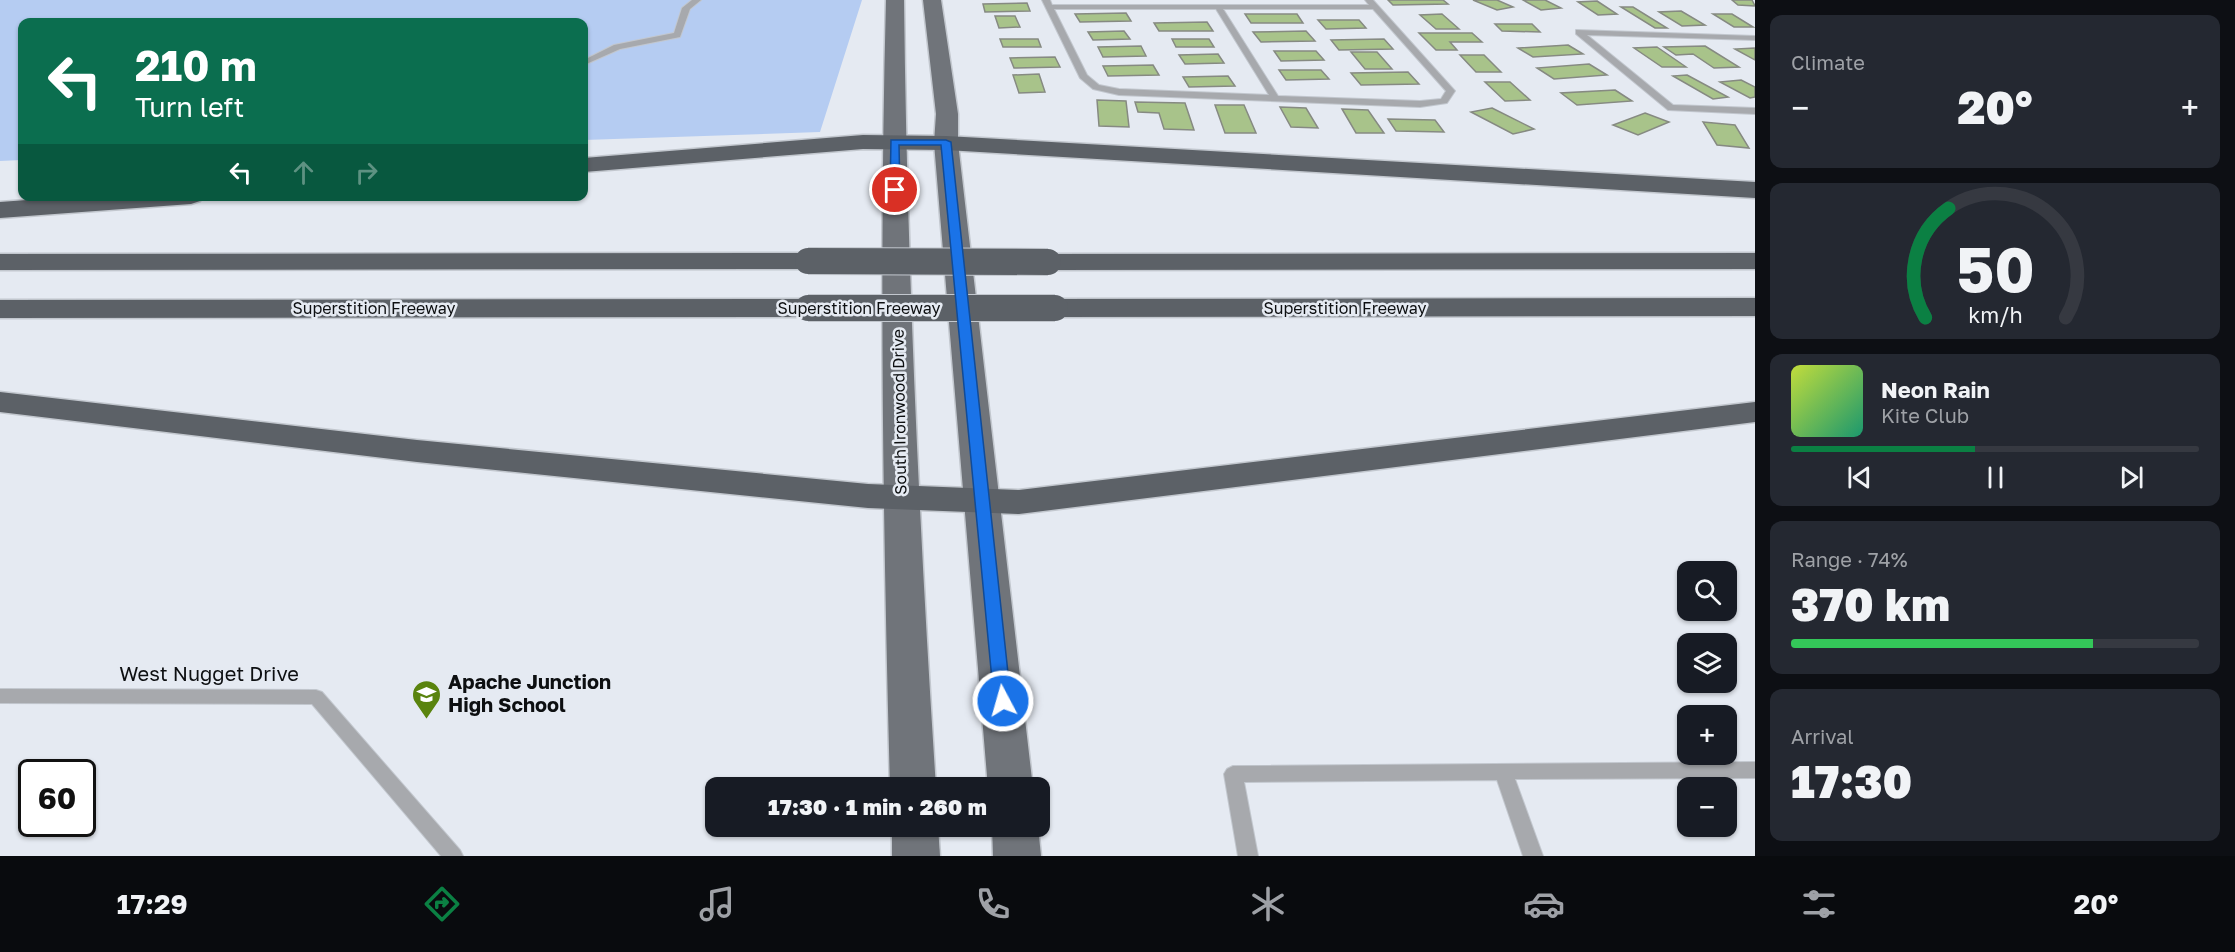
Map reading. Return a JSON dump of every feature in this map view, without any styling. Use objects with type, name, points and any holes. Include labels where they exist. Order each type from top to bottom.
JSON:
[{"type":"highway","points":[[588,165],[863,142],[946,142],[1755,190]]},
{"type":"highway","points":[[0,210],[123,201]]},
{"type":"highway","points":[[0,262],[1755,261]]},
{"type":"highway","name":"Superstition Freeway","points":[[0,309],[1755,308]]},
{"type":"highway","points":[[0,402],[417,451],[900,498],[1019,502],[1755,412]]},
{"type":"main road","name":"South Ironwood Drive","points":[[895,0],[894,142],[900,498],[913,777]]},
{"type":"main road","points":[[932,0],[947,114],[946,142],[1010,777]]},
{"type":"main road","points":[[915,837],[916,856]]},
{"type":"main road","points":[[1016,837],[1017,856]]},
{"type":"lane","points":[[588,60],[595,55],[633,42],[677,34],[686,8],[697,0]]},
{"type":"lane","points":[[1047,3],[1218,7],[1372,4],[1451,91],[1444,101],[1420,104],[1119,92],[1096,87],[1083,76],[1047,3]]},
{"type":"lane","points":[[1218,7],[1275,98]]},
{"type":"lane","points":[[1755,38],[1580,32],[1671,108],[1755,111]]},
{"type":"lane","name":"West Nugget Drive","points":[[0,696],[316,697],[453,856]]},
{"type":"lane","points":[[1248,856],[1233,774],[1755,770]]},
{"type":"lane","points":[[1503,772],[1533,856]]},
{"type":"shaded area","points":[[0,0],[862,0],[820,132],[588,140],[588,18],[18,18],[18,160],[0,161]]},
{"type":"building","points":[[1388,0],[1443,0],[1448,4],[1393,5]]},
{"type":"building","points":[[1473,0],[1497,0],[1513,7],[1497,10]]},
{"type":"building","points":[[1523,0],[1545,0],[1561,8],[1541,10]]},
{"type":"building","points":[[1732,0],[1752,0],[1755,6],[1738,5]]},
{"type":"building","points":[[1597,1],[1617,14],[1598,15],[1578,2]]},
{"type":"building","points":[[1027,3],[1030,11],[985,12],[983,4]]},
{"type":"building","points":[[1621,7],[1633,7],[1667,28],[1655,28]]},
{"type":"building","points":[[1681,11],[1705,25],[1682,26],[1659,12]]},
{"type":"building","points":[[1126,13],[1131,21],[1080,22],[1075,14]]},
{"type":"building","points":[[1245,14],[1297,14],[1303,23],[1251,23]]},
{"type":"building","points":[[1442,14],[1459,29],[1436,29],[1420,15]]},
{"type":"building","points":[[1713,14],[1732,14],[1753,27],[1734,27]]},
{"type":"building","points":[[995,16],[1015,16],[1020,27],[999,28]]},
{"type":"building","points":[[1318,20],[1359,20],[1366,28],[1326,29]]},
{"type":"building","points":[[1207,22],[1213,31],[1159,31],[1154,23]]},
{"type":"building","points":[[1495,24],[1532,24],[1540,32],[1502,31]]},
{"type":"building","points":[[1124,31],[1130,39],[1093,40],[1088,32]]},
{"type":"building","points":[[1306,31],[1315,41],[1261,42],[1253,32]]},
{"type":"building","points":[[1419,33],[1472,33],[1482,42],[1450,42],[1457,50],[1436,50]]},
{"type":"building","points":[[1000,39],[1038,39],[1041,47],[1003,47]]},
{"type":"building","points":[[1172,39],[1209,39],[1214,47],[1176,47]]},
{"type":"building","points":[[1384,39],[1393,49],[1339,50],[1331,40]]},
{"type":"building","points":[[1568,45],[1583,54],[1533,57],[1518,48]]},
{"type":"building","points":[[1141,46],[1146,56],[1103,57],[1098,47]]},
{"type":"building","points":[[1705,46],[1739,67],[1714,68],[1693,54],[1676,55],[1664,47]]},
{"type":"building","points":[[1657,47],[1686,67],[1662,67],[1634,48]]},
{"type":"building","points":[[1755,48],[1755,60],[1735,49]]},
{"type":"building","points":[[1274,51],[1316,51],[1324,60],[1281,61]]},
{"type":"building","points":[[1351,52],[1377,52],[1392,69],[1365,69]]},
{"type":"building","points":[[1218,54],[1224,63],[1185,64],[1179,55]]},
{"type":"building","points":[[1460,55],[1484,55],[1501,72],[1476,72]]},
{"type":"building","points":[[1055,57],[1060,67],[1014,68],[1010,58]]},
{"type":"building","points":[[1589,64],[1607,75],[1554,79],[1537,68]]},
{"type":"building","points":[[1153,65],[1159,75],[1108,76],[1103,66]]},
{"type":"building","points":[[1279,70],[1321,70],[1329,79],[1286,80]]},
{"type":"building","points":[[1408,72],[1419,84],[1361,85],[1351,73]]},
{"type":"building","points":[[1039,74],[1045,92],[1019,93],[1013,75]]},
{"type":"building","points":[[1687,75],[1728,97],[1713,99],[1673,76]]},
{"type":"building","points":[[1228,76],[1235,86],[1189,87],[1183,77]]},
{"type":"building","points":[[1741,80],[1755,87],[1755,97],[1750,98],[1720,82]]},
{"type":"building","points":[[1485,82],[1510,82],[1530,100],[1505,101]]},
{"type":"building","points":[[1615,90],[1632,101],[1577,105],[1561,93]]},
{"type":"building","points":[[1097,100],[1126,101],[1129,127],[1099,126]]},
{"type":"building","points":[[1135,102],[1185,103],[1194,130],[1164,129],[1159,113],[1138,112]]},
{"type":"building","points":[[1215,105],[1244,105],[1256,133],[1225,133]]},
{"type":"building","points":[[1280,107],[1306,108],[1318,128],[1291,127]]},
{"type":"building","points":[[1492,108],[1534,129],[1513,134],[1471,112]]},
{"type":"building","points":[[1342,109],[1368,110],[1384,133],[1356,133]]},
{"type":"building","points":[[1645,113],[1669,122],[1638,135],[1613,125]]},
{"type":"building","points":[[1388,119],[1435,120],[1444,132],[1396,131]]},
{"type":"building","points":[[1703,122],[1735,125],[1749,148],[1717,145]]},
{"type":"place","name":"Apache Junction High School","points":[[427,720]]},
{"type":"route","points":[[895,190],[894,142],[946,142],[1003,701]]}]
